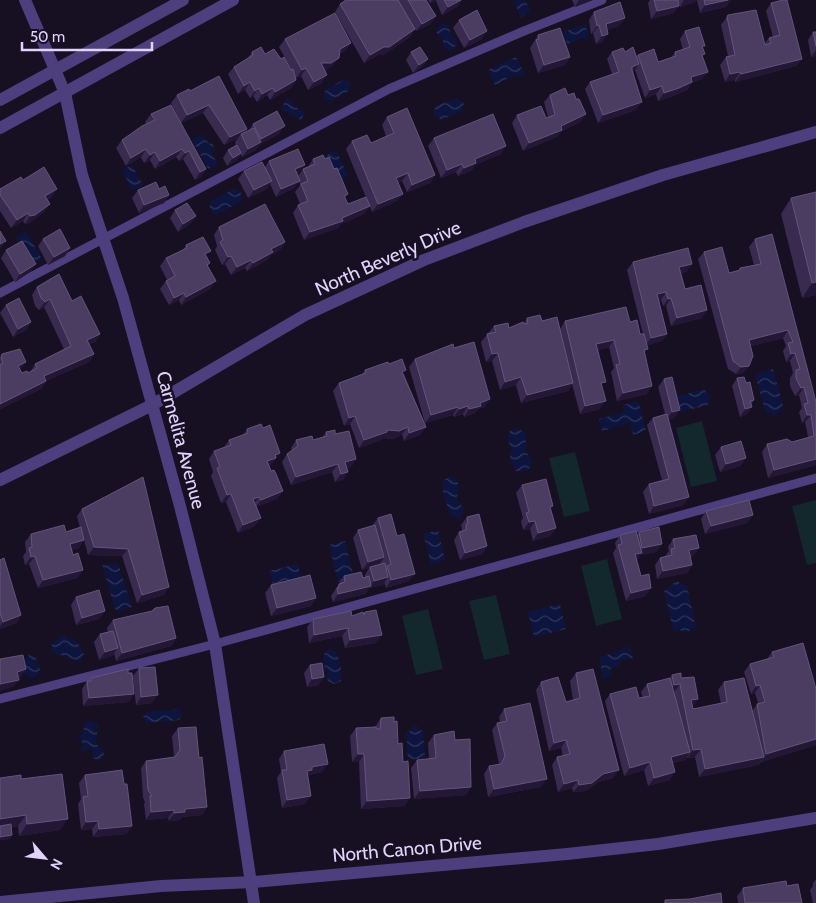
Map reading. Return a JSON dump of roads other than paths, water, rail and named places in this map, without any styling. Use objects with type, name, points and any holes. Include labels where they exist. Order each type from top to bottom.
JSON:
[{"type":"street","name":"Carmelita Avenue","points":[[25,0],[65,92],[82,175],[103,238],[152,405],[215,644],[253,882],[254,903]]},
{"type":"street","points":[[0,100],[183,0]]},
{"type":"street","points":[[0,128],[233,0]]},
{"type":"street","name":"North Beverly Drive","points":[[0,480],[152,405],[305,315],[424,260],[524,222],[664,175],[816,132]]},
{"type":"street","name":"North Canon Drive","points":[[0,902],[161,886],[253,882],[658,844],[816,818]]},
{"type":"lane","points":[[0,293],[389,89],[602,0]]},
{"type":"lane","points":[[0,699],[215,644],[816,478]]},
{"type":"water","points":[[513,0],[525,0],[531,12],[521,17]]},
{"type":"water","points":[[440,23],[449,25],[450,33],[457,42],[454,49],[449,51],[443,47],[443,40],[436,32]]},
{"type":"water","points":[[585,24],[589,36],[567,44],[563,32]]},
{"type":"water","points":[[516,57],[525,75],[519,77],[515,75],[495,85],[488,70]]},
{"type":"water","points":[[343,80],[350,82],[349,91],[331,101],[324,99],[325,90]]},
{"type":"water","points":[[287,97],[294,101],[292,105],[305,113],[301,120],[281,109]]},
{"type":"water","points":[[457,98],[464,103],[462,111],[441,120],[434,115],[435,106]]},
{"type":"water","points":[[203,134],[209,144],[212,143],[215,149],[211,151],[218,164],[208,169],[192,139]]},
{"type":"water","points":[[336,150],[348,176],[337,181],[325,156]]},
{"type":"water","points":[[132,165],[143,185],[132,191],[122,170]]},
{"type":"water","points":[[235,188],[241,193],[242,201],[215,215],[211,209],[210,202]]},
{"type":"water","points":[[26,231],[42,259],[30,265],[15,238]]},
{"type":"water","points":[[773,369],[784,409],[772,416],[771,412],[766,414],[755,374]]},
{"type":"water","points":[[704,389],[710,397],[708,405],[680,412],[676,409],[675,397]]},
{"type":"water","points":[[638,401],[646,431],[633,435],[630,423],[602,431],[599,419],[624,412],[623,405]]},
{"type":"water","points":[[516,428],[526,433],[526,451],[532,463],[528,471],[516,471],[510,458],[512,449],[507,438],[510,431]]},
{"type":"water","points":[[449,476],[458,482],[457,500],[465,510],[459,519],[450,515],[443,492],[443,481]]},
{"type":"water","points":[[438,530],[445,560],[431,564],[423,534]]},
{"type":"water","points":[[345,541],[354,578],[338,582],[329,545]]},
{"type":"water","points":[[118,563],[132,607],[116,612],[102,564]]},
{"type":"water","points":[[298,564],[301,577],[273,585],[269,571]]},
{"type":"water","points":[[676,581],[687,586],[696,627],[685,633],[680,630],[674,632],[664,591]]},
{"type":"water","points":[[560,604],[566,629],[534,637],[528,612]]},
{"type":"water","points":[[64,634],[68,639],[75,639],[84,654],[80,662],[52,652],[52,644]]},
{"type":"water","points":[[630,646],[633,658],[622,660],[619,666],[610,669],[612,676],[603,678],[599,658]]},
{"type":"water","points":[[331,649],[337,653],[341,668],[341,681],[334,684],[328,681],[323,661],[325,651]]},
{"type":"water","points":[[29,655],[38,660],[40,671],[34,678],[28,677],[23,669],[22,663]]},
{"type":"water","points":[[179,709],[182,714],[179,720],[147,723],[143,717],[147,712]]},
{"type":"water","points":[[91,721],[98,725],[96,744],[105,752],[101,760],[94,759],[91,747],[84,752],[81,750],[83,744],[78,737],[84,733],[85,723]]},
{"type":"water","points":[[412,726],[418,726],[418,731],[423,730],[425,758],[408,760],[406,732],[412,731]]}]
